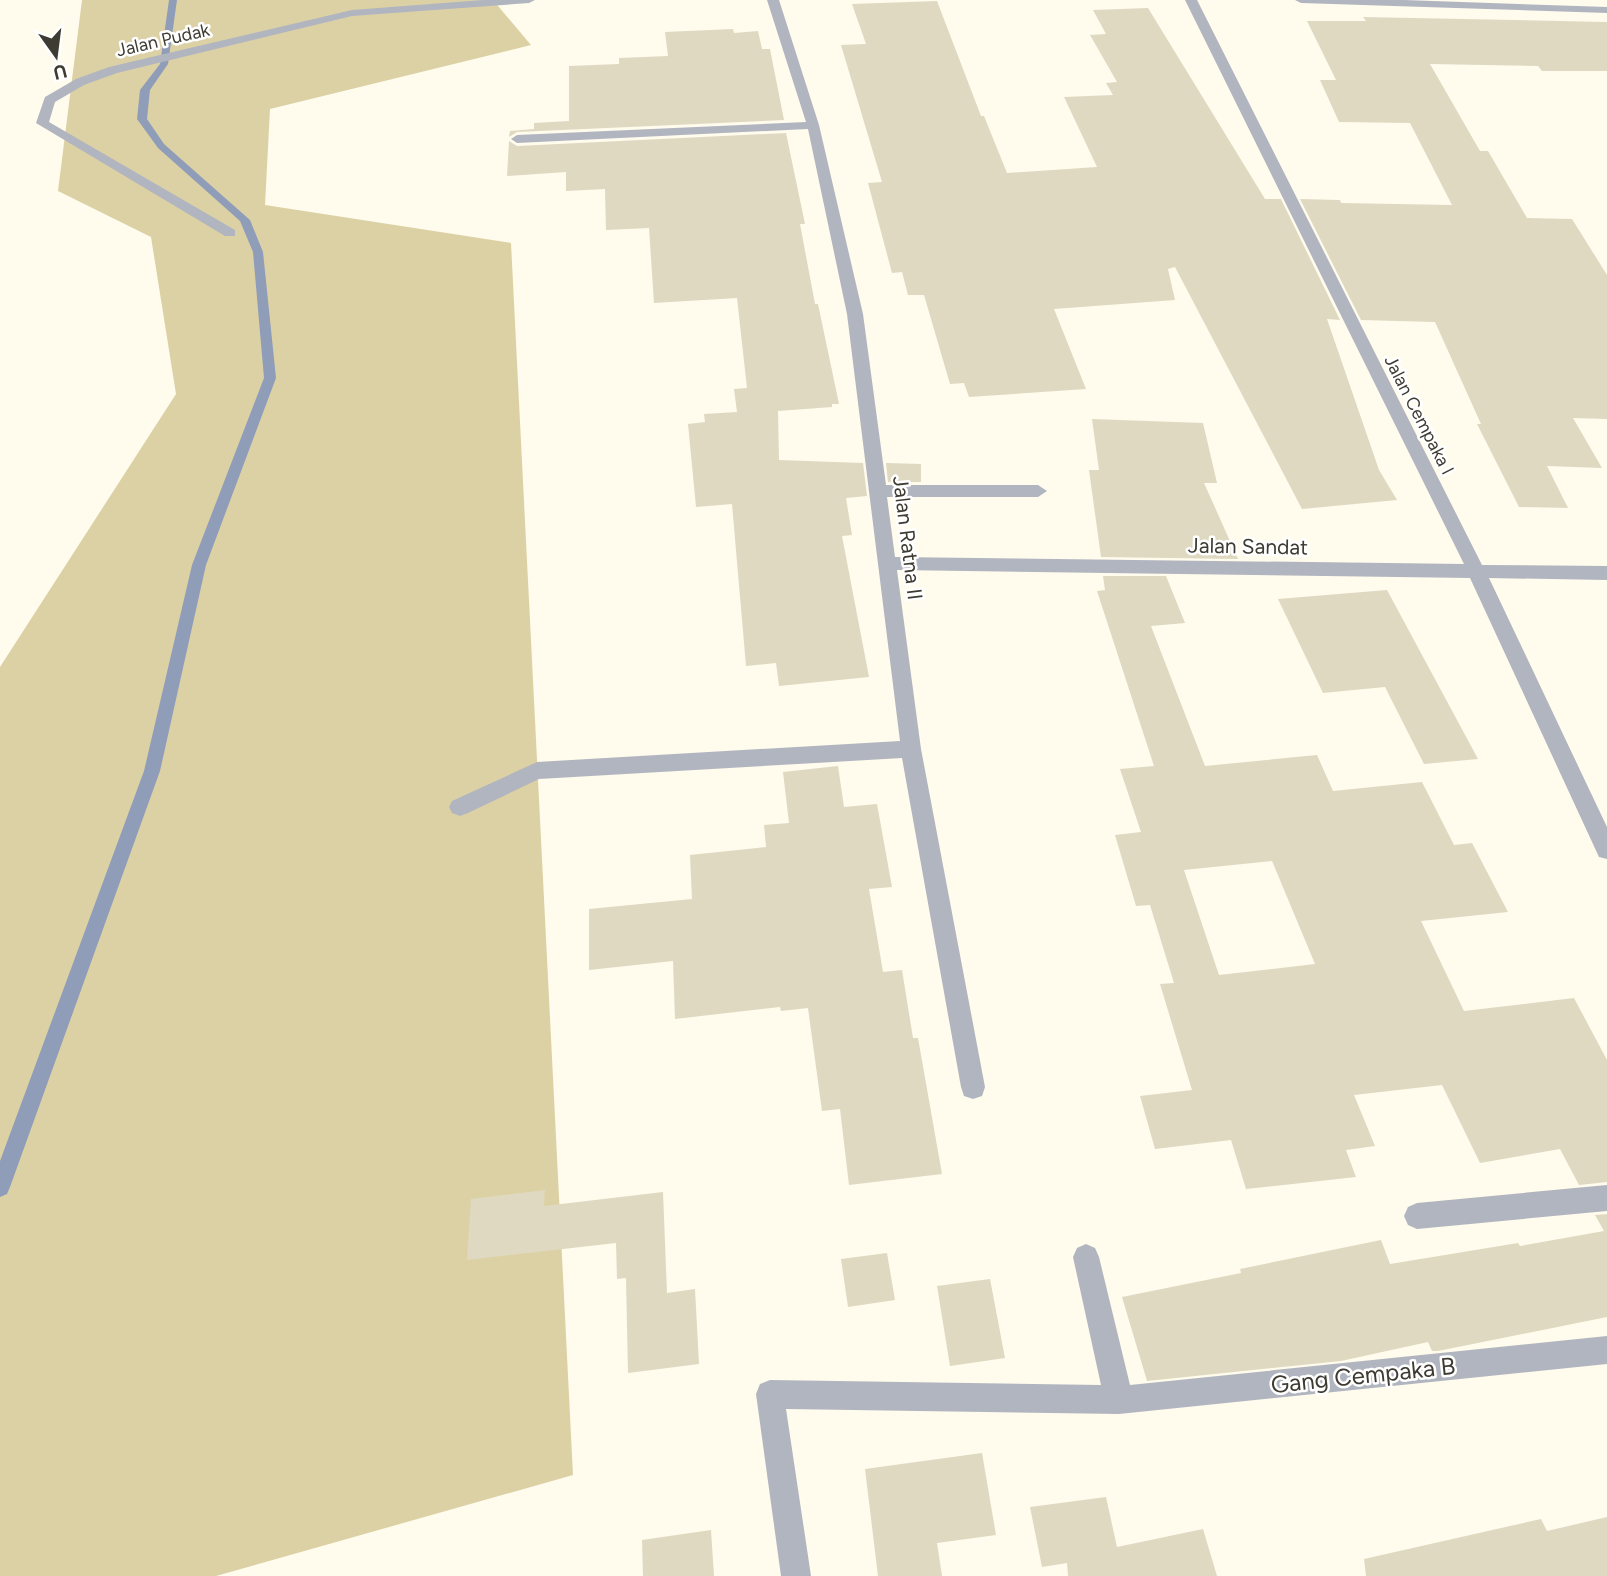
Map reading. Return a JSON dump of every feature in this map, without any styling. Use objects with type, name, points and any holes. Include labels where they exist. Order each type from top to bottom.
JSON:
[{"type":"street","name":"Jalan Pudak","points":[[230,233],[42,123],[49,100],[80,82],[113,70],[352,13],[529,0]]},
{"type":"street","name":"Jalan Ratna II","points":[[773,0],[813,125],[855,314],[911,749],[972,1087]]},
{"type":"street","name":"Jalan Cempaka I","points":[[1191,0],[1477,573],[1607,850]]},
{"type":"street","points":[[1301,0],[1607,10]]},
{"type":"street","points":[[517,139],[813,125]]},
{"type":"street","points":[[879,491],[1038,491]]},
{"type":"street","name":"Jalan Sandat","points":[[889,564],[1607,573]]},
{"type":"street","points":[[460,807],[537,771],[911,749]]},
{"type":"street","points":[[1417,1216],[1607,1198]]},
{"type":"street","points":[[1086,1256],[1119,1400]]},
{"type":"street","name":"Gang Cempaka B","points":[[796,1576],[770,1394],[1119,1400],[1607,1350]]},
{"type":"shaded area","points":[[82,0],[493,0],[531,45],[270,109],[265,205],[511,243],[573,1475],[216,1576],[0,1576],[0,667],[176,394],[151,237],[58,191]]},
{"type":"building","points":[[937,1],[981,116],[984,116],[1007,173],[1097,167],[1064,97],[1113,95],[1106,83],[1117,82],[1090,35],[1106,34],[1093,10],[1148,8],[1265,199],[1281,199],[1340,320],[1327,319],[1379,470],[1397,500],[1302,509],[1175,267],[1168,269],[1175,300],[1054,309],[1086,389],[969,397],[964,383],[950,384],[924,295],[908,295],[902,272],[892,273],[868,183],[882,182],[841,45],[866,44],[852,4]]},
{"type":"building","points":[[1363,17],[1607,22],[1607,71],[1542,71],[1538,66],[1430,64],[1480,151],[1488,151],[1527,218],[1572,219],[1607,275],[1607,419],[1573,418],[1602,468],[1547,466],[1568,508],[1519,507],[1477,424],[1481,424],[1435,322],[1361,320],[1300,199],[1340,200],[1341,203],[1452,205],[1410,123],[1339,122],[1320,80],[1336,80],[1307,21],[1366,21]]},
{"type":"building","points":[[733,29],[734,33],[758,31],[762,49],[770,49],[784,120],[517,132],[509,137],[510,131],[534,129],[534,123],[569,121],[569,66],[619,64],[619,58],[668,56],[665,32]]},
{"type":"building","points":[[786,133],[805,224],[800,224],[815,304],[818,304],[839,404],[832,404],[832,407],[778,411],[779,460],[863,463],[867,496],[846,498],[852,535],[842,536],[869,677],[779,686],[776,663],[746,666],[732,504],[696,507],[688,424],[705,422],[704,414],[737,412],[734,389],[747,388],[737,298],[654,303],[649,228],[606,230],[605,189],[566,191],[566,172],[507,176],[509,141],[517,146]]},
{"type":"building","points":[[1092,419],[1203,423],[1217,483],[1204,483],[1238,559],[1101,557],[1089,470],[1099,470]]},
{"type":"building","points":[[886,463],[921,464],[921,482],[888,482]]},
{"type":"building","points":[[1103,576],[1166,576],[1185,623],[1151,626],[1205,766],[1317,755],[1333,791],[1422,782],[1454,845],[1472,843],[1508,912],[1421,921],[1464,1011],[1574,998],[1607,1060],[1607,1182],[1579,1185],[1560,1149],[1480,1163],[1442,1085],[1354,1095],[1375,1146],[1346,1150],[1356,1177],[1246,1189],[1231,1140],[1155,1149],[1140,1096],[1192,1090],[1160,984],[1174,983],[1150,905],[1136,906],[1115,835],[1141,832],[1120,769],[1154,766],[1097,591],[1105,590]],"holes":[[[1272,861],[1315,964],[1219,975],[1184,870]]]},
{"type":"building","points":[[1387,590],[1478,759],[1424,764],[1385,687],[1323,693],[1278,599]]},
{"type":"building","points":[[838,766],[844,807],[877,804],[892,887],[869,889],[883,972],[902,970],[913,1038],[918,1038],[942,1174],[849,1185],[840,1109],[822,1111],[808,1008],[781,1011],[780,1007],[675,1019],[673,961],[589,970],[589,909],[692,899],[690,855],[766,847],[764,825],[789,823],[783,772]]},
{"type":"building","points":[[545,1190],[544,1206],[663,1192],[667,1293],[695,1289],[699,1364],[628,1373],[626,1278],[617,1279],[616,1243],[467,1260],[471,1199]]},
{"type":"building","points":[[1607,1214],[1607,1317],[1438,1351],[1432,1351],[1428,1342],[1341,1361],[1147,1381],[1122,1297],[1241,1273],[1240,1269],[1381,1240],[1390,1264],[1518,1243],[1520,1246],[1604,1231],[1595,1215]]},
{"type":"building","points":[[887,1253],[895,1300],[848,1307],[841,1259]]},
{"type":"building","points":[[990,1279],[1005,1358],[950,1366],[937,1286]]},
{"type":"building","points":[[982,1453],[996,1535],[937,1543],[942,1576],[878,1576],[865,1469]]},
{"type":"building","points":[[1106,1497],[1117,1547],[1203,1529],[1217,1576],[1068,1576],[1067,1563],[1042,1567],[1030,1507]]},
{"type":"building","points":[[1607,1517],[1607,1576],[1366,1576],[1364,1559],[1541,1519],[1547,1531]]},
{"type":"building","points":[[711,1530],[714,1576],[643,1576],[642,1540]]},
{"type":"waterway","points":[[0,1187],[152,771],[199,565],[270,378],[258,252],[245,220],[161,146],[142,119],[145,90],[164,64],[173,0]]}]
